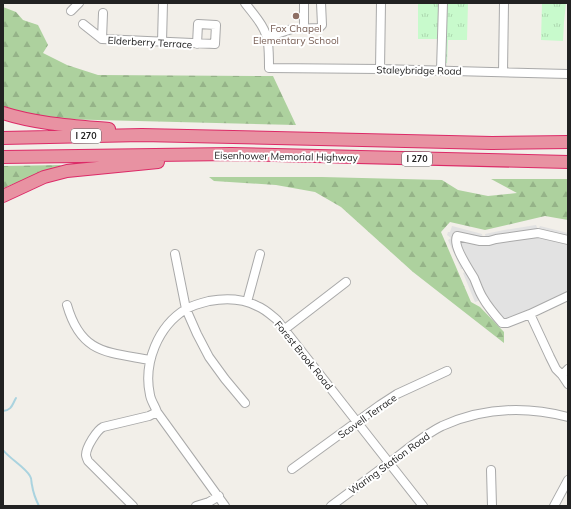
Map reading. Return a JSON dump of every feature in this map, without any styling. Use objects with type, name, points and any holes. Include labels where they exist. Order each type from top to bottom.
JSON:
[{"type":"highway","points":[[3,113],[44,122],[168,136]]},
{"type":"highway","name":"I 270","points":[[3,138],[134,135],[492,143],[568,142]]},
{"type":"highway","name":"Eisenhower Memorial Highway","points":[[3,157],[232,154],[568,162]]},
{"type":"highway","points":[[3,196],[44,177],[67,171],[142,163],[267,155]]},
{"type":"street","points":[[71,12],[79,3]]},
{"type":"street","points":[[162,42],[163,3]]},
{"type":"street","points":[[244,3],[259,22],[267,37],[292,28],[319,28],[322,25],[320,3]]},
{"type":"street","points":[[304,3],[304,28]]},
{"type":"street","points":[[380,3],[380,69]]},
{"type":"street","points":[[441,70],[443,3]]},
{"type":"street","points":[[503,72],[504,3]]},
{"type":"street","points":[[102,39],[103,13]]},
{"type":"street","name":"Elderberry Terrace","points":[[83,24],[102,39],[197,44]]},
{"type":"street","name":"Staleybridge Road","points":[[267,37],[270,68],[441,70],[568,74]]},
{"type":"street","points":[[568,240],[538,233],[489,241],[480,241],[456,236],[455,238],[460,253],[473,276],[482,298],[502,323],[507,323],[530,314],[568,296]]},
{"type":"street","points":[[175,254],[186,308],[197,334],[209,358],[245,404]]},
{"type":"street","points":[[247,302],[260,254]]},
{"type":"street","points":[[285,329],[346,282]]},
{"type":"street","name":"Forest Brook Road","points":[[225,506],[157,412],[150,395],[148,377],[150,360],[155,345],[164,330],[175,317],[186,308],[197,304],[224,299],[247,302],[258,306],[277,320],[423,506]]},
{"type":"street","points":[[67,305],[76,328],[83,337],[95,347],[109,353],[150,360]]},
{"type":"street","points":[[530,314],[556,369],[565,372],[568,384]]},
{"type":"street","name":"Scovell Terrace","points":[[292,469],[380,405],[398,394],[447,371]]},
{"type":"street","name":"Waring Station Road","points":[[331,506],[425,436],[443,426],[477,414],[496,411],[536,411],[567,415]]},
{"type":"street","points":[[133,506],[88,461],[86,456],[87,450],[99,429],[149,416],[157,412]]},
{"type":"street","points":[[491,470],[492,506]]},
{"type":"street","points":[[554,506],[568,480]]},
{"type":"street","points":[[196,506],[209,502],[219,496]]},
{"type":"green space","points":[[418,3],[468,3],[467,40],[448,40],[447,63],[439,63],[439,39],[418,39]]},
{"type":"green space","points":[[542,3],[566,3],[563,41],[541,40]]},
{"type":"green space","points":[[3,7],[16,12],[23,20],[38,25],[48,45],[43,53],[67,65],[98,75],[273,76],[296,125],[58,119],[34,116],[3,108]]},
{"type":"green space","points":[[62,165],[8,186],[3,189],[3,166]]},
{"type":"green space","points":[[209,177],[322,177],[442,180],[458,190],[488,196],[517,193],[491,179],[568,179],[568,220],[545,216],[485,230],[450,222],[441,232],[471,302],[480,307],[504,332],[504,343],[413,272],[341,207],[315,192],[276,185],[214,181]]},
{"type":"shaded area","points":[[536,225],[538,230],[540,226],[568,233],[568,299],[502,326],[481,300],[475,302],[463,273],[467,271],[466,268],[461,269],[448,240],[451,238],[447,235],[448,232],[450,232],[452,226],[482,234],[483,238],[486,238],[485,234]]},
{"type":"waterway","points":[[3,411],[10,408],[16,398]]},
{"type":"waterway","points":[[3,450],[9,457],[25,469],[30,476],[39,506]]},
{"type":"place","name":"Fox Chapel Elementary School","points":[[296,16]]}]
